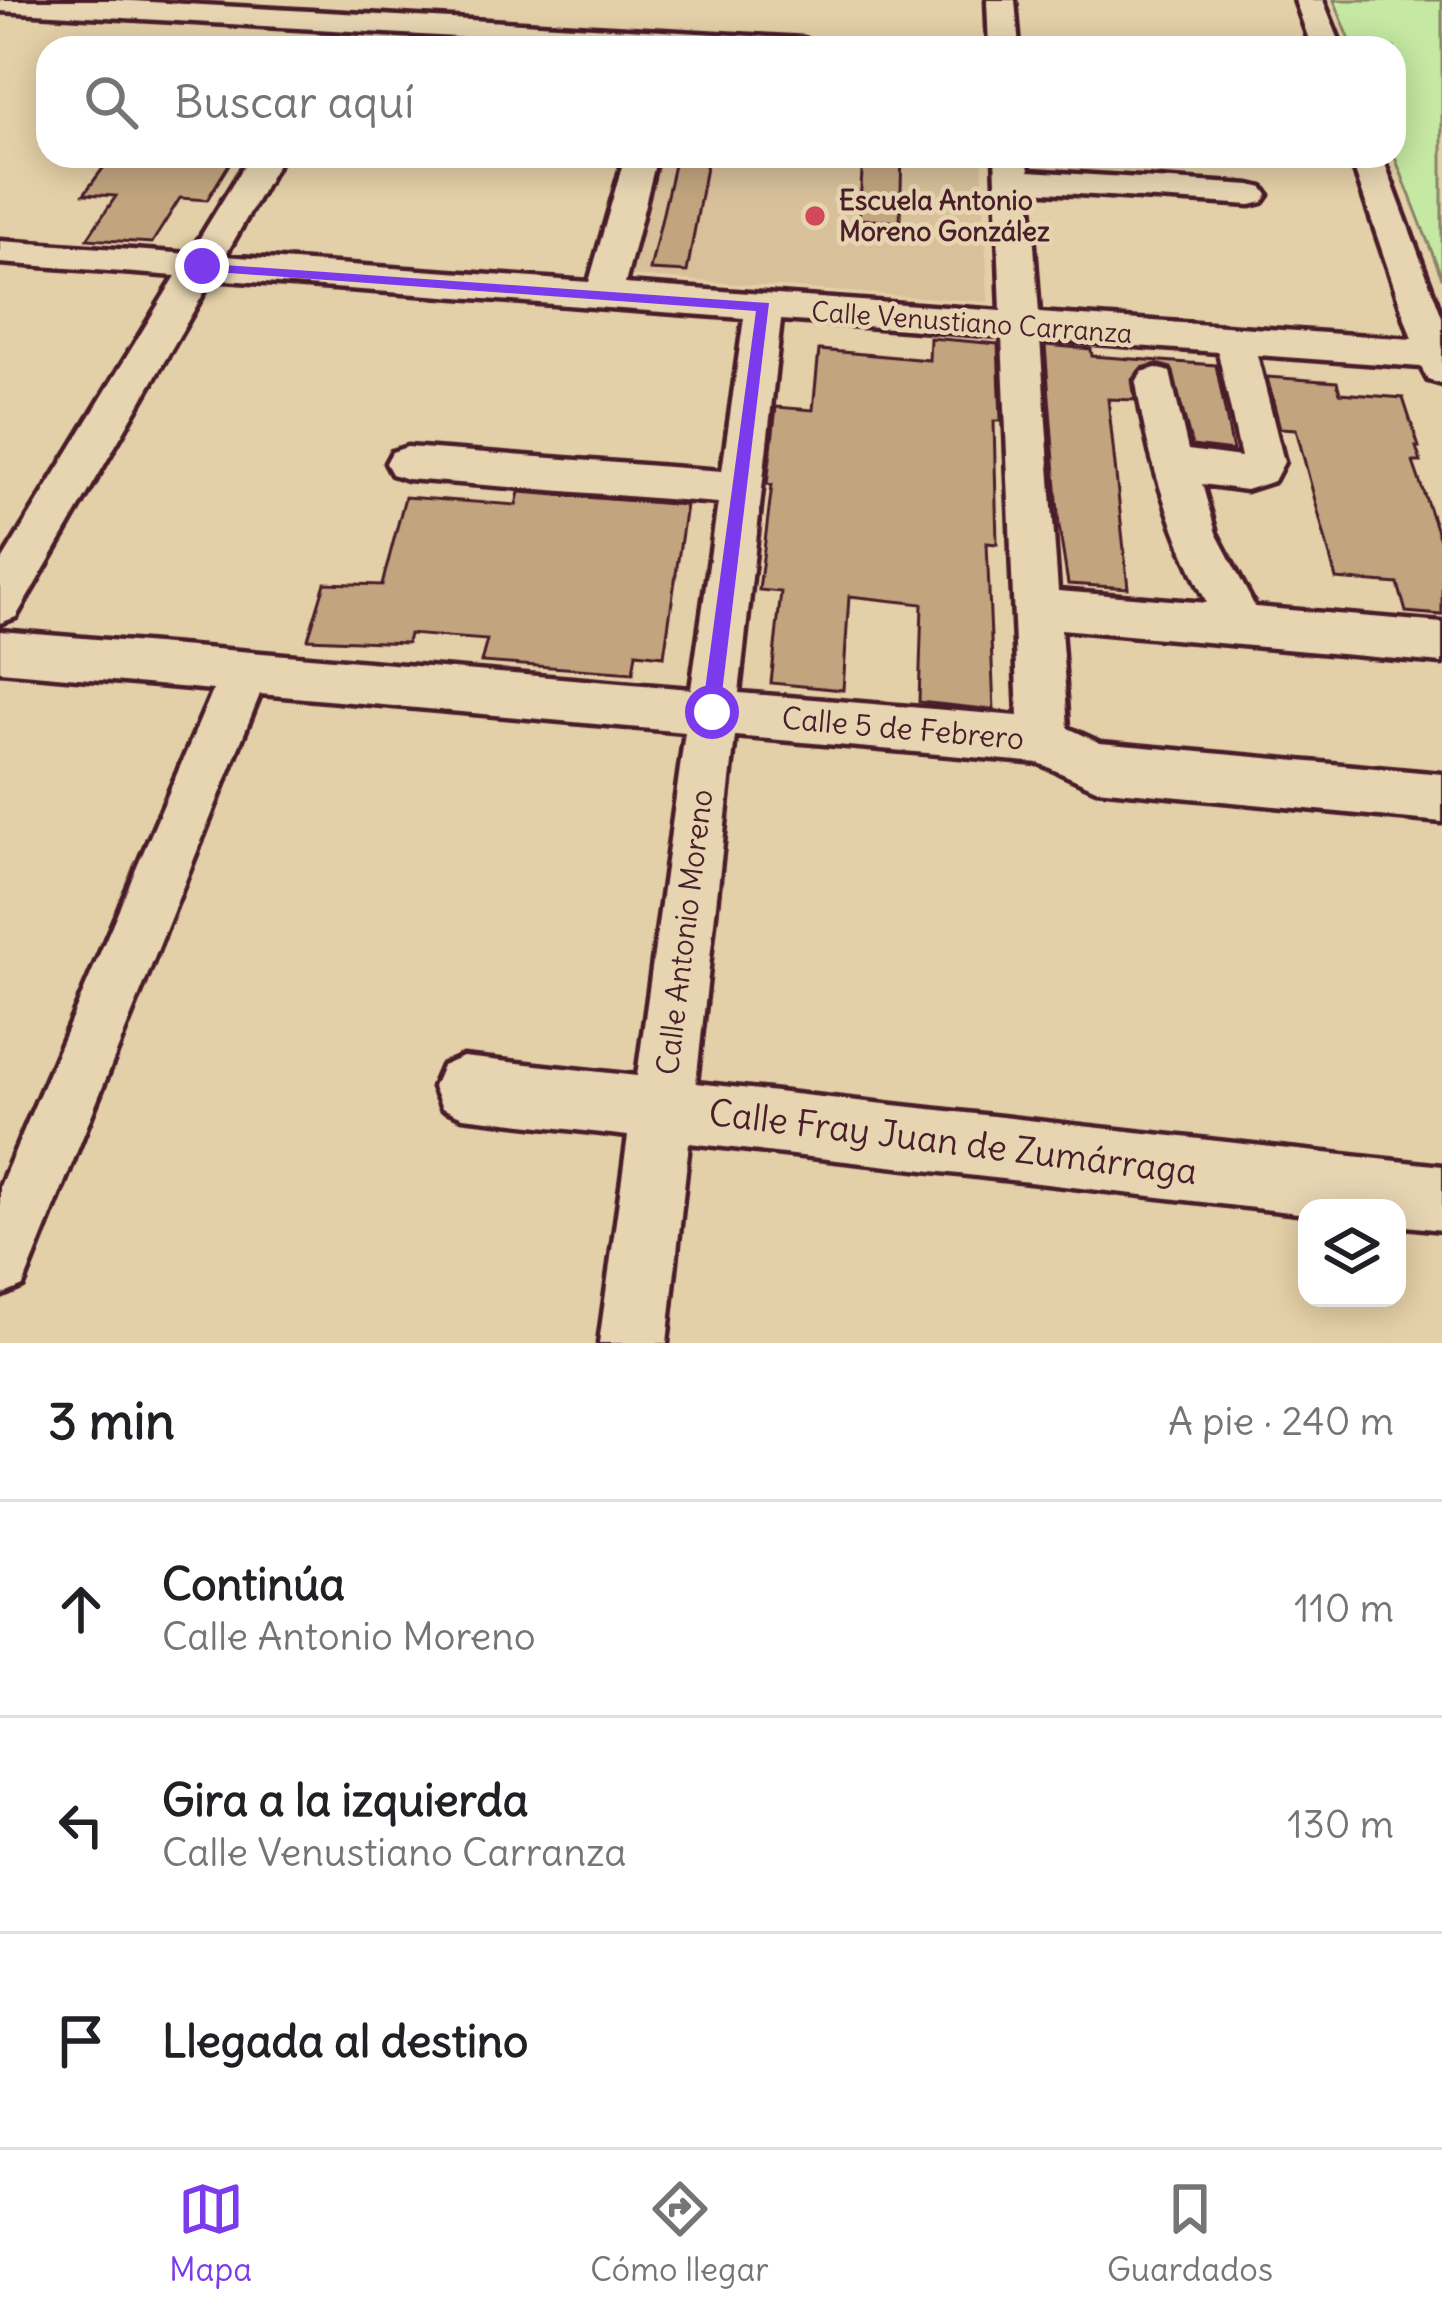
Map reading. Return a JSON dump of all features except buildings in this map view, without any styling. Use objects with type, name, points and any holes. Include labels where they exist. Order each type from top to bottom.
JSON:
[{"type":"street","points":[[1001,0],[1003,36]]},
{"type":"street","points":[[1309,0],[1322,36]]},
{"type":"street","points":[[6,16],[37,2],[343,23],[672,36]]},
{"type":"street","points":[[0,604],[259,168]]},
{"type":"street","points":[[604,295],[637,168]]},
{"type":"street","points":[[1045,741],[1012,168],[1251,195]]},
{"type":"street","points":[[1370,168],[1440,360]]},
{"type":"street","name":"Calle Venustiano Carranza","points":[[0,252],[1024,325],[1152,359],[1234,340],[1440,360]]},
{"type":"street","name":"Calle Antonio Moreno","points":[[633,1343],[764,307]]},
{"type":"street","points":[[1175,464],[1246,474],[1259,470],[1263,462],[1234,340]]},
{"type":"street","points":[[1152,359],[1168,455],[1175,464],[1194,533],[1241,626]]},
{"type":"street","points":[[407,463],[741,489]]},
{"type":"street","points":[[1038,608],[1442,643]]},
{"type":"street","name":"Calle 5 de Febrero","points":[[0,651],[1045,741],[1096,766],[1442,798]]},
{"type":"street","points":[[0,1263],[245,671]]},
{"type":"street","name":"Calle Fray Juan de Zumárraga","points":[[464,1088],[1442,1198]]},
{"type":"shaded area","name":"Escuela Antonio Moreno González","points":[[656,168],[982,168],[988,302],[630,276]]},
{"type":"green space","points":[[1334,0],[1442,0],[1442,278],[1399,168],[1406,168],[1406,36],[1348,36]]},
{"type":"place","name":"Escuela Antonio Moreno González","points":[[815,216]]},
{"type":"route","points":[[202,266],[764,307],[712,712]]}]
